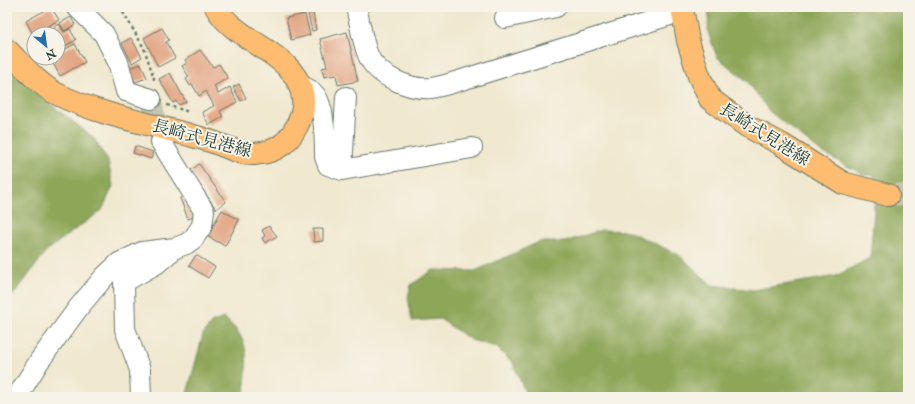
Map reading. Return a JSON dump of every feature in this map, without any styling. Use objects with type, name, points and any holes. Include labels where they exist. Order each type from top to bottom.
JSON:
[{"type":"main road","name":"長崎式見港線","points":[[7,50],[38,81],[56,94],[88,107],[252,154],[270,152],[281,146],[291,136],[300,118],[303,100],[299,85],[293,74],[274,55],[221,16],[216,7]]},
{"type":"main road","name":"長崎式見港線","points":[[683,9],[688,42],[697,69],[710,99],[747,126],[781,144],[843,183],[888,195]]},
{"type":"street","points":[[77,7],[104,34],[118,62],[126,90],[152,99]]},
{"type":"street","points":[[356,7],[368,56],[375,67],[384,73],[410,85],[431,88],[452,83],[683,9]]},
{"type":"street","points":[[505,18],[556,7]]},
{"type":"street","points":[[299,85],[307,88],[316,95],[321,109],[328,165],[342,170],[472,148]]},
{"type":"street","points":[[342,170],[346,96]]},
{"type":"street","points":[[141,397],[140,370],[125,330],[124,282],[156,264],[175,248],[193,239],[202,226],[204,211],[161,142]]},
{"type":"street","points":[[17,397],[40,360],[105,276],[119,263],[131,256],[142,252],[175,248]]},
{"type":"path","points":[[120,7],[144,48],[154,78],[152,99],[189,112]]},
{"type":"green space","points":[[709,7],[908,7],[908,397],[527,397],[513,363],[496,347],[471,340],[440,319],[412,321],[408,297],[411,285],[433,270],[475,271],[539,242],[565,242],[601,230],[628,231],[679,255],[712,285],[753,290],[836,276],[870,258],[874,213],[874,175],[864,175],[820,151],[770,112],[747,81],[717,57],[708,32]]},
{"type":"green space","points":[[7,50],[30,88],[93,137],[108,161],[113,186],[102,210],[47,250],[16,292],[7,300]]},
{"type":"green space","points":[[224,318],[234,327],[244,344],[246,363],[244,397],[186,397],[203,335],[211,323]]},
{"type":"building","points":[[51,7],[59,20],[48,26],[29,26],[26,21]]},
{"type":"building","points":[[313,12],[316,30],[312,31],[308,14]]},
{"type":"building","points":[[305,14],[310,35],[291,40],[286,18]]},
{"type":"building","points":[[71,17],[75,25],[66,30],[66,26],[62,26],[60,23]]},
{"type":"building","points":[[162,28],[169,40],[166,42],[175,58],[158,67],[144,38]]},
{"type":"building","points":[[70,29],[76,40],[66,46],[66,31]]},
{"type":"building","points":[[347,32],[358,81],[338,85],[336,75],[324,77],[322,68],[327,67],[320,39]]},
{"type":"building","points":[[131,38],[142,57],[132,63],[122,43]]},
{"type":"building","points":[[75,44],[85,62],[60,76],[54,66],[66,66],[66,49]]},
{"type":"building","points":[[200,50],[213,67],[219,64],[228,78],[214,86],[218,94],[230,87],[237,102],[220,111],[223,117],[209,125],[202,112],[214,106],[206,91],[199,96],[192,84],[190,86],[186,79],[189,77],[182,66],[187,63],[185,60]]},
{"type":"building","points":[[141,64],[147,78],[135,82],[129,68]]},
{"type":"building","points":[[170,73],[186,102],[179,105],[176,101],[173,103],[159,79]]},
{"type":"building","points":[[239,84],[246,98],[241,101],[233,87]]},
{"type":"building","points":[[135,146],[153,152],[151,159],[133,153]]},
{"type":"building","points":[[199,164],[226,202],[216,209],[190,171]]},
{"type":"building","points":[[183,195],[196,216],[188,219],[180,198]]},
{"type":"building","points":[[222,210],[239,220],[225,246],[207,236]]},
{"type":"building","points":[[269,226],[277,236],[265,243],[262,238],[265,236],[262,230]]},
{"type":"building","points":[[313,229],[323,229],[323,241],[314,242]]},
{"type":"building","points":[[196,255],[215,267],[208,278],[189,266]]},
{"type":"tunnel","points":[[151,99],[161,142]]},
{"type":"tunnel","points":[[888,195],[908,194]]}]
